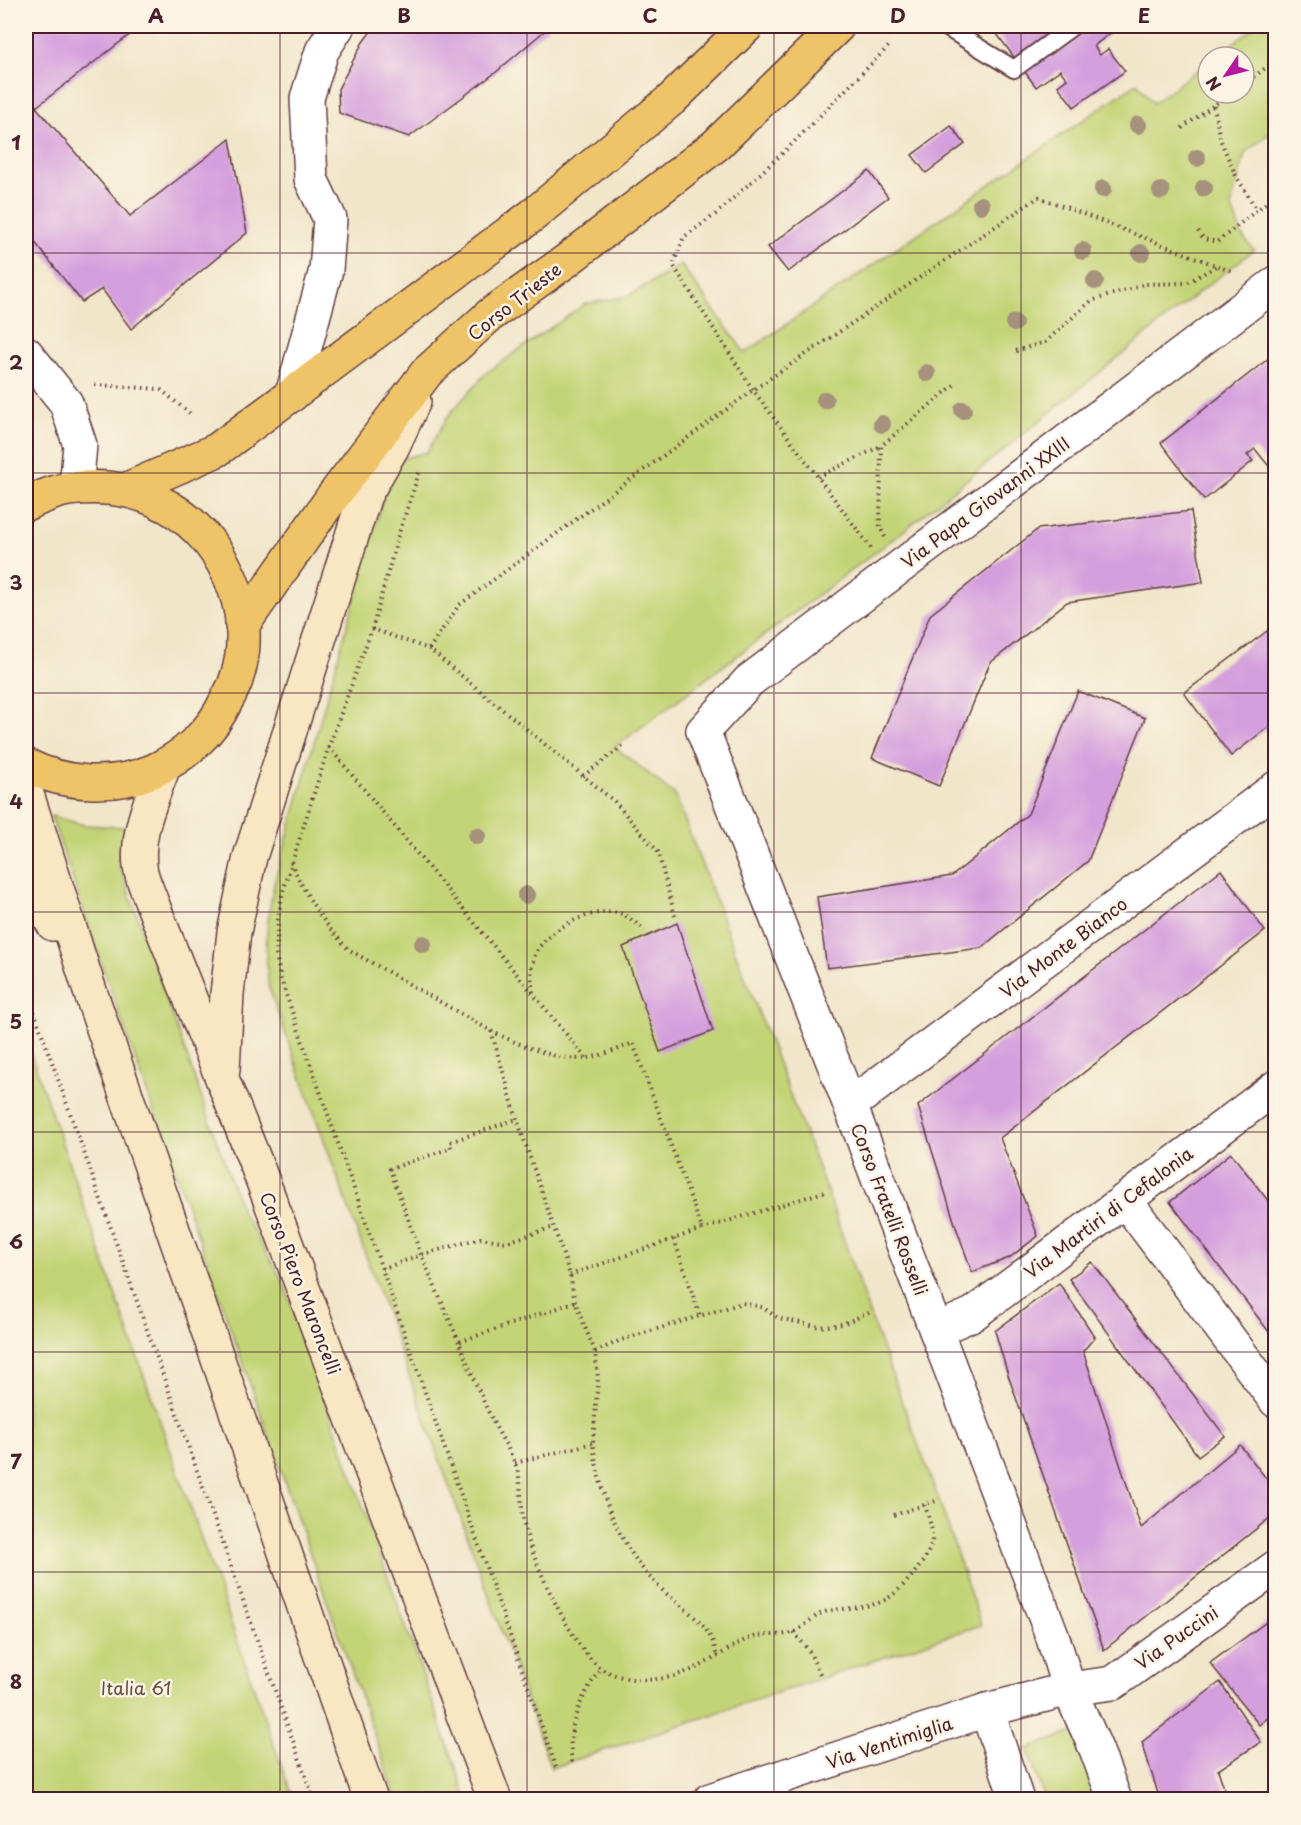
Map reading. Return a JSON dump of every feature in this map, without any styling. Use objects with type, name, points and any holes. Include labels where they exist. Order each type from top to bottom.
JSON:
[{"type":"main road","points":[[125,490],[218,450],[292,395],[533,215],[672,99],[747,26]]},
{"type":"main road","name":"Corso Trieste","points":[[242,626],[331,500],[427,372],[490,315],[566,261],[716,145],[838,26]]},
{"type":"main road","points":[[222,1078],[233,942],[250,857],[365,495],[393,446],[427,372]]},
{"type":"main road","points":[[26,504],[46,494],[76,488],[125,490],[157,501],[186,519],[207,539],[224,564],[237,594],[242,626],[242,653],[236,679],[221,713],[198,742],[164,766],[139,776],[114,782],[65,780],[39,772],[26,765]]},
{"type":"main road","name":"Corso Piero Maroncelli","points":[[164,766],[146,815],[141,836],[140,867],[495,1800]]},
{"type":"main road","points":[[26,791],[90,991],[371,1800]]},
{"type":"main road","points":[[26,878],[90,991]]},
{"type":"street","points":[[292,395],[326,270],[330,219],[311,179],[307,98],[322,51],[338,26]]},
{"type":"street","name":"Via Papa Giovanni XXIII","points":[[703,731],[749,681],[886,560],[1275,283]]},
{"type":"street","points":[[26,353],[66,404],[80,446],[76,488]]},
{"type":"street","name":"Corso Fratelli Rosselli","points":[[703,731],[850,1105],[1048,1624],[1069,1689],[1096,1749],[1114,1800]]},
{"type":"street","name":"Via Monte Bianco","points":[[850,1105],[1275,788]]},
{"type":"street","name":"Via Martiri di Cefalonia","points":[[936,1330],[973,1314],[1275,1087]]},
{"type":"street","points":[[1125,1200],[1275,1401]]},
{"type":"street","name":"Via Puccini","points":[[1069,1689],[1113,1683],[1275,1567]]},
{"type":"street","name":"Via Ventimiglia","points":[[710,1800],[987,1710],[1069,1689]]},
{"type":"street","points":[[987,1710],[1017,1800]]},
{"type":"lane","points":[[944,26],[1014,69],[1073,26]]},
{"type":"path","points":[[886,560],[818,477],[753,390],[673,265],[684,237],[716,214],[784,152],[891,44]]},
{"type":"path","points":[[1256,75],[1275,60]]},
{"type":"path","points":[[1182,128],[1214,106],[1220,139],[1236,176],[1257,210]]},
{"type":"path","points":[[1198,231],[1204,239],[1217,242],[1275,195]]},
{"type":"path","points":[[429,649],[459,605],[753,390],[1039,197],[1233,272]]},
{"type":"path","points":[[1016,351],[1045,342],[1091,301],[1145,284],[1187,283],[1216,266]]},
{"type":"path","points":[[56,392],[79,384],[160,390],[193,416]]},
{"type":"path","points":[[818,477],[881,446],[954,385]]},
{"type":"path","points":[[881,446],[880,527],[886,560]]},
{"type":"path","points":[[419,466],[419,474],[398,536],[372,630],[328,746],[291,861],[278,918],[276,955],[281,980],[556,1767]]},
{"type":"path","points":[[372,630],[429,649],[614,801],[658,852],[675,916]]},
{"type":"path","points":[[328,746],[586,1059]]},
{"type":"path","points":[[583,776],[623,746]]},
{"type":"path","points":[[291,861],[314,909],[348,949],[491,1031],[514,1043],[554,1056],[586,1059],[633,1043],[702,1230]]},
{"type":"path","points":[[533,994],[531,973],[536,953],[554,933],[574,919],[599,913],[622,914],[645,930]]},
{"type":"path","points":[[26,989],[314,1800]]},
{"type":"path","points":[[491,1031],[517,1119],[570,1275],[575,1302],[595,1352],[598,1378],[593,1443],[596,1466],[622,1539],[637,1562],[658,1586],[698,1622],[712,1639],[717,1656]]},
{"type":"path","points":[[517,1119],[450,1142],[451,1148],[390,1170],[421,1255],[490,1417],[515,1463],[521,1481],[525,1529],[546,1586],[568,1627],[586,1654],[601,1668],[626,1679],[650,1680],[675,1676],[699,1667],[731,1647],[756,1636],[794,1632],[810,1618],[826,1612],[853,1610],[886,1599],[905,1583],[922,1562],[931,1544],[931,1526],[925,1505]]},
{"type":"path","points":[[570,1275],[674,1239],[827,1191]]},
{"type":"path","points":[[382,1269],[481,1238],[507,1242],[554,1227]]},
{"type":"path","points":[[674,1239],[700,1316]]},
{"type":"path","points":[[459,1342],[575,1302]]},
{"type":"path","points":[[595,1352],[621,1340],[742,1303],[762,1307],[778,1318],[820,1327],[842,1324],[869,1313]]},
{"type":"path","points":[[515,1463],[593,1443]]},
{"type":"path","points":[[894,1515],[939,1500]]},
{"type":"path","points":[[794,1632],[809,1651],[822,1678]]},
{"type":"path","points":[[572,1762],[569,1744],[573,1725],[588,1686],[601,1668]]},
{"type":"green space","points":[[1257,26],[1275,26],[1275,129],[1245,153],[1231,206],[1243,237],[1254,250],[897,536],[615,747],[675,795],[827,1191],[869,1313],[939,1500],[981,1625],[551,1768],[269,988],[267,936],[274,884],[392,467],[404,458],[427,452],[448,416],[486,373],[585,304],[628,296],[681,265],[745,353],[1137,83],[1153,103],[1196,71],[1196,105],[1256,105],[1256,45],[1231,45]]},
{"type":"green space","points":[[51,816],[84,825],[125,827],[118,862],[242,1212],[282,1279],[467,1799],[397,1799]]},
{"type":"green space","name":"Italia 61","points":[[26,1039],[45,1095],[293,1799],[26,1799]]},
{"type":"green space","points":[[1073,1732],[1098,1799],[1045,1799],[1027,1749]]},
{"type":"building","points":[[26,26],[141,26],[36,107],[130,216],[230,139],[247,233],[131,329],[102,289],[82,302],[26,231]]},
{"type":"building","points":[[375,26],[550,26],[495,73],[409,137],[339,113],[338,89],[363,42]]},
{"type":"building","points":[[991,26],[1111,26],[1114,30],[1094,46],[1100,55],[1108,49],[1125,71],[1074,107],[1058,86],[1067,79],[1060,70],[1036,87]]},
{"type":"building","points":[[951,126],[965,144],[926,173],[912,155]]},
{"type":"building","points":[[869,171],[888,197],[788,272],[768,247]]},
{"type":"building","points":[[1273,355],[1276,358],[1276,475],[1255,449],[1247,455],[1253,461],[1204,500],[1161,443]]},
{"type":"building","points":[[1191,511],[1203,582],[1067,602],[990,663],[939,786],[872,758],[930,615],[1038,529]]},
{"type":"building","points":[[1267,631],[1270,636],[1276,632],[1276,721],[1231,756],[1184,693]]},
{"type":"building","points":[[1078,691],[1145,718],[1088,861],[981,948],[827,968],[817,897],[952,876],[1028,814]]},
{"type":"building","points":[[1221,870],[1265,931],[1000,1138],[1038,1236],[1009,1258],[972,1272],[918,1106]]},
{"type":"building","points":[[677,923],[713,1031],[660,1052],[623,947]]},
{"type":"building","points":[[1231,1153],[1276,1211],[1276,1341],[1170,1202]]},
{"type":"building","points":[[1092,1262],[1225,1436],[1198,1456],[1069,1279]]},
{"type":"building","points":[[1059,1283],[1095,1337],[1083,1351],[1141,1528],[1240,1445],[1276,1491],[1276,1513],[1104,1650],[1008,1375],[995,1331]]},
{"type":"building","points":[[1276,1615],[1276,1711],[1259,1725],[1210,1663]]},
{"type":"building","points":[[1220,1682],[1261,1742],[1218,1770],[1228,1800],[1160,1800],[1142,1742]]}]
